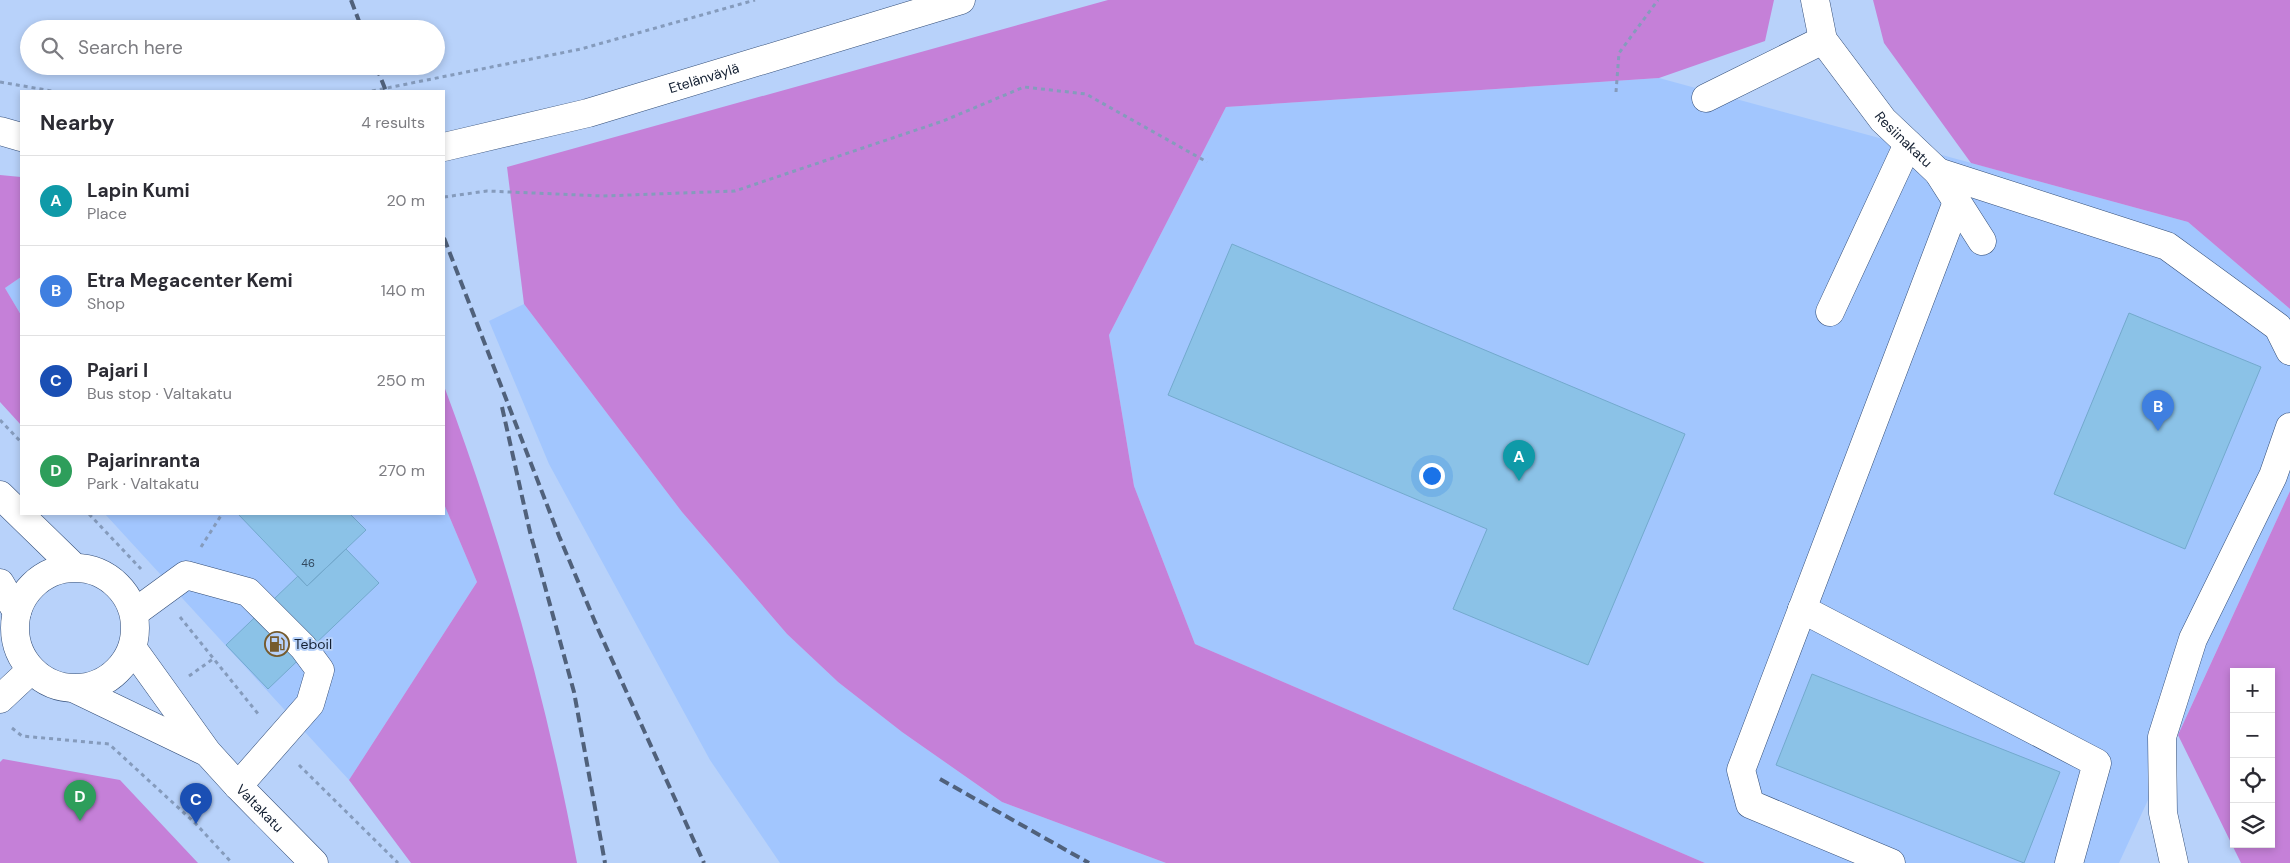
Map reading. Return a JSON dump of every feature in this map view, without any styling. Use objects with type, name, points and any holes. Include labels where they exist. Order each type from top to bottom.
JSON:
[{"type":"main road","name":"Etelänväylä","points":[[445,147],[588,113],[961,0]]},
{"type":"main road","name":"Resiinakatu","points":[[1815,0],[1823,40],[1883,120],[1938,172],[1982,241]]},
{"type":"main road","points":[[1706,98],[1823,40]]},
{"type":"main road","points":[[0,131],[20,137]]},
{"type":"main road","points":[[0,145],[20,144]]},
{"type":"main road","points":[[1830,312],[1908,144]]},
{"type":"main road","points":[[1938,172],[2167,246],[2278,327],[2290,351]]},
{"type":"main road","points":[[1891,863],[1750,804],[1741,770],[1957,202]]},
{"type":"main road","points":[[2174,863],[2163,813],[2162,737],[2193,639],[2273,476],[2290,427]]},
{"type":"main road","points":[[0,495],[20,514]]},
{"type":"main road","points":[[21,515],[74,567]]},
{"type":"main road","points":[[74,567],[94,570],[112,580],[126,594],[134,613],[133,649],[111,678],[77,690],[52,684],[31,670],[16,643],[17,612],[28,589],[49,574],[74,567]]},
{"type":"main road","points":[[134,613],[186,575],[248,592],[303,647],[320,670],[310,704],[238,786]]},
{"type":"main road","points":[[0,583],[17,612]]},
{"type":"main road","points":[[1802,609],[2097,763],[2069,863]]},
{"type":"main road","name":"Valtakatu","points":[[133,649],[207,752],[314,863]]},
{"type":"main road","points":[[0,699],[31,670]]},
{"type":"main road","name":"Valtakatu","points":[[77,690],[207,752]]},
{"type":"path","points":[[377,90],[581,49],[755,0]]},
{"type":"path","points":[[1616,92],[1619,53],[1658,0]]},
{"type":"path","points":[[0,82],[46,90]]},
{"type":"path","points":[[445,196],[487,191],[603,196],[735,191],[944,121],[1024,88],[1086,94],[1207,162]]},
{"type":"path","points":[[0,420],[20,441]]},
{"type":"path","points":[[90,515],[161,593],[296,762],[398,863]]},
{"type":"path","points":[[186,575],[221,515]]},
{"type":"path","points":[[22,736],[109,744],[196,824],[232,863]]},
{"type":"shaded area","points":[[1108,0],[1774,0],[1765,41],[1659,78],[1226,107],[1109,335],[1134,486],[1195,644],[1705,863],[1166,863],[1002,802],[902,732],[838,682],[787,634],[682,512],[524,304],[507,167]]},
{"type":"shaded area","points":[[1873,0],[2290,0],[2290,309],[2188,222],[1971,163],[1884,43]]},
{"type":"shaded area","points":[[1659,78],[2188,222],[2290,309],[2290,491],[2119,863],[1705,863],[1195,644],[1134,486],[1109,335],[1226,107]]},
{"type":"shaded area","points":[[0,175],[20,177],[20,278],[5,288],[20,313],[20,424],[0,402]]},
{"type":"shaded area","points":[[20,278],[20,313],[5,288]]},
{"type":"shaded area","points":[[524,304],[682,512],[787,634],[838,682],[902,732],[1002,802],[1166,863],[780,863],[710,760],[549,464],[489,321]]},
{"type":"shaded area","points":[[445,389],[485,503],[521,622],[552,742],[577,863],[411,863],[349,780],[477,582],[445,506]]},
{"type":"shaded area","points":[[2290,491],[2290,863],[2241,863],[2234,848],[2275,848],[2275,668],[2230,668],[2230,841],[2178,735]]},
{"type":"shaded area","points":[[445,506],[477,582],[349,780],[106,515],[445,515]]},
{"type":"shaded area","points":[[3,759],[120,780],[198,863],[0,863],[0,762]]},
{"type":"building","points":[[1232,244],[1685,434],[1588,665],[1453,609],[1487,529],[1168,395]]},
{"type":"building","points":[[2129,313],[2261,367],[2185,549],[2054,494]]},
{"type":"building","points":[[239,515],[351,515],[366,530],[307,586]]},
{"type":"building","points":[[346,549],[379,583],[268,689],[226,645],[298,576],[307,586]]},
{"type":"building","points":[[1812,674],[2060,772],[2024,863],[1776,765]]},
{"type":"railway","points":[[351,0],[359,20]]},
{"type":"railway","points":[[380,75],[386,90]]},
{"type":"railway","points":[[445,241],[559,536],[598,629],[704,863]]},
{"type":"railway","points":[[502,407],[530,532],[574,692],[605,863]]},
{"type":"railway","points":[[940,779],[1089,863]]},
{"type":"place","name":"Etra Megacenter Kemi","points":[[2158,431]]},
{"type":"place","name":"Lapin Kumi","points":[[1519,481]]},
{"type":"place","name":"Teboil","points":[[277,644]]},
{"type":"place","name":"Pajarinranta","points":[[80,821]]},
{"type":"place","name":"Pajari I","points":[[196,824]]}]
